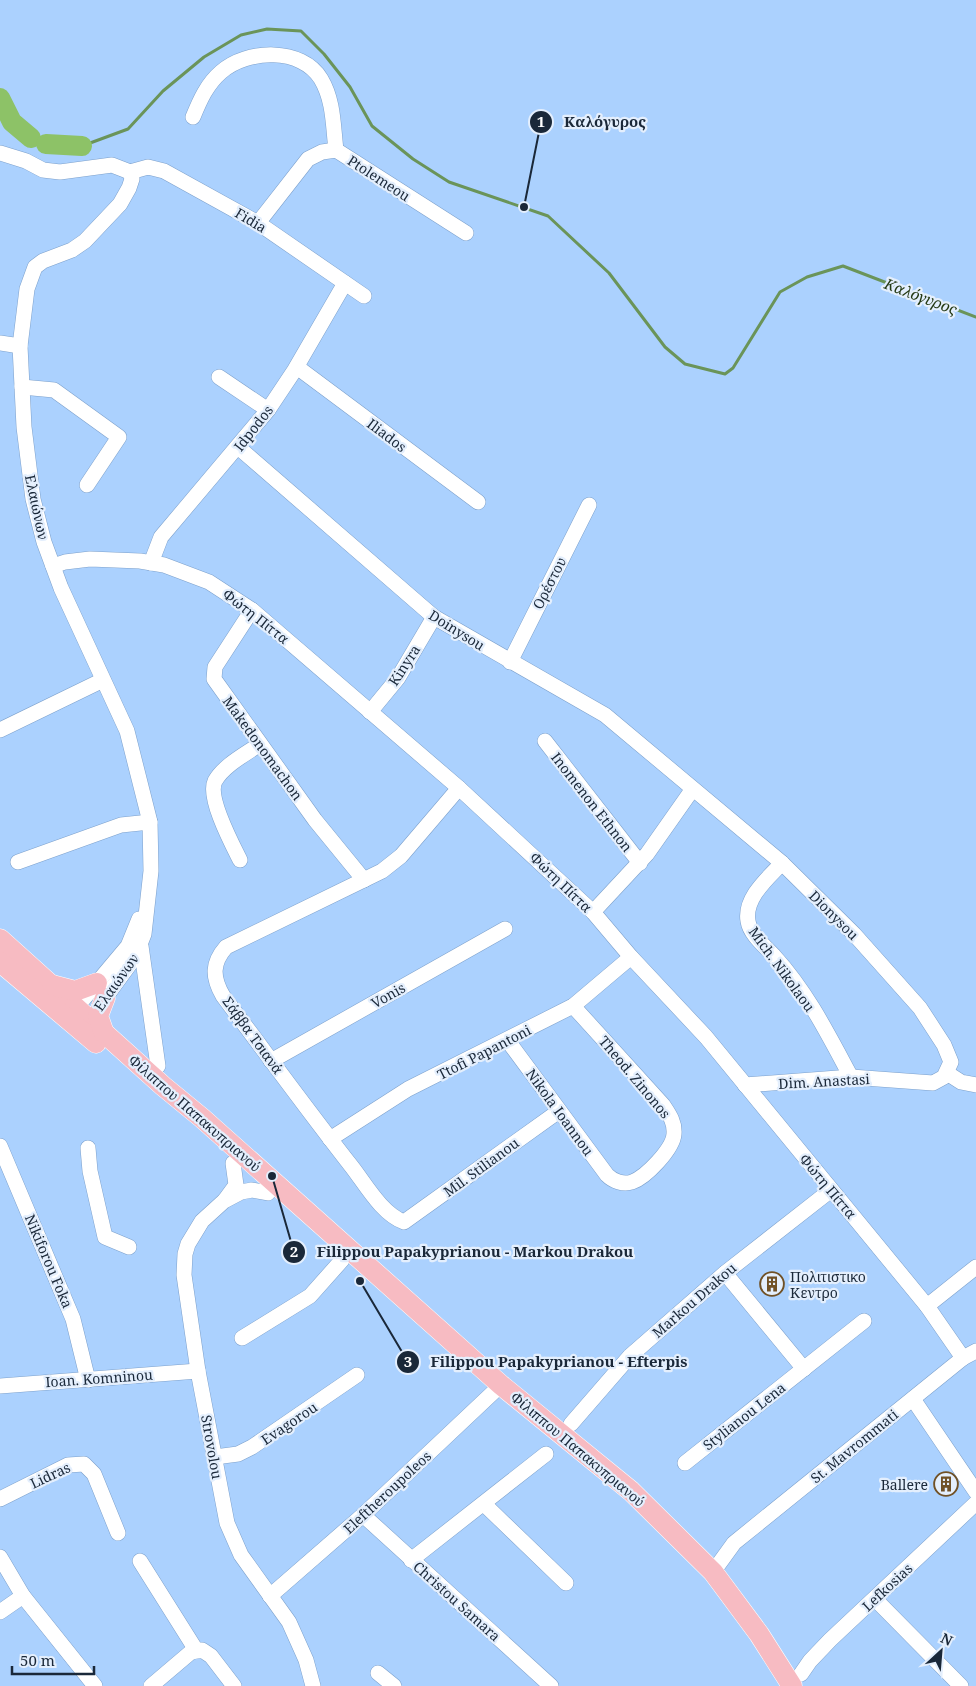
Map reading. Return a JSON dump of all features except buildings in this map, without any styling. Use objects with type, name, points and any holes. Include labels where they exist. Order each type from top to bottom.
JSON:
[{"type":"main road","name":"Φίλιππου Παπακυπριανού","points":[[0,939],[50,984],[83,1022],[233,1163],[342,1260],[497,1389],[627,1487],[713,1572],[759,1634],[790,1683]]},
{"type":"main road","name":"Φίλιππου Παπακυπριανού","points":[[0,962],[83,1022],[497,1389],[620,1495],[676,1550],[749,1641],[790,1683]]},
{"type":"main road","points":[[50,984],[75,992],[101,991],[98,1016],[83,1022]]},
{"type":"street","points":[[193,117],[207,87],[221,72],[236,62],[268,55],[297,59],[314,70],[325,87],[332,113],[336,150]]},
{"type":"street","name":"Ptolemeou","points":[[258,223],[308,159],[322,152],[336,150],[466,233]]},
{"type":"street","points":[[0,153],[26,160],[43,170],[60,172],[112,165],[130,172]]},
{"type":"street","name":"Fidia","points":[[130,172],[148,167],[164,171],[258,223],[364,296]]},
{"type":"street","name":"Ελαιώνων","points":[[101,991],[141,946],[147,921],[151,872],[150,822],[127,731],[44,542],[33,499],[24,427],[20,346],[27,288],[35,268],[43,261],[72,250],[85,241],[120,204],[132,179],[130,172]]},
{"type":"street","name":"Idpodos","points":[[151,563],[161,537],[268,410],[297,367],[345,283]]},
{"type":"street","points":[[0,343],[20,346]]},
{"type":"street","name":"Iliados","points":[[297,367],[478,502]]},
{"type":"street","points":[[219,377],[268,410]]},
{"type":"street","points":[[22,387],[54,390],[119,437],[87,485]]},
{"type":"street","name":"Doinysou","points":[[238,447],[434,617],[605,715],[692,790]]},
{"type":"street","name":"Ορέστου","points":[[510,662],[588,505]]},
{"type":"street","name":"Φώτη Πίττα","points":[[53,566],[65,562],[90,559],[151,563],[209,582],[252,610],[459,788],[593,912],[631,957],[706,1038],[969,1355]]},
{"type":"street","name":"Makedonomachon","points":[[252,610],[213,674],[219,688],[315,820],[364,880]]},
{"type":"street","name":"Kinyra","points":[[370,712],[398,678],[434,617]]},
{"type":"street","points":[[0,730],[103,680]]},
{"type":"street","name":"Inomenon Ethnon","points":[[545,741],[640,863]]},
{"type":"street","points":[[240,860],[215,802],[213,787],[221,773],[260,744]]},
{"type":"street","name":"Σάββα Τσιανά","points":[[404,1222],[386,1210],[330,1139],[219,988],[214,973],[216,960],[230,944],[382,872],[401,856],[459,788]]},
{"type":"street","points":[[593,912],[640,863],[692,790]]},
{"type":"street","name":"Dionysou","points":[[692,790],[782,863],[854,934],[920,1008],[944,1045],[949,1067]]},
{"type":"street","points":[[18,862],[121,825],[150,822]]},
{"type":"street","name":"Mich. Nikolaou","points":[[782,863],[754,894],[749,908],[748,921],[753,933],[779,962],[809,1004],[850,1077]]},
{"type":"street","name":"Ελαιώνων","points":[[83,1022],[134,934],[151,872]]},
{"type":"street","name":"Vonis","points":[[271,1061],[505,929]]},
{"type":"street","points":[[141,946],[158,1066]]},
{"type":"street","name":"Ttofi Papantoni","points":[[330,1139],[408,1089],[508,1041],[573,1006],[631,957]]},
{"type":"street","name":"Theod. Zinonos","points":[[573,1006],[663,1105],[673,1125],[673,1139],[663,1156],[633,1182],[615,1181]]},
{"type":"street","name":"Nikola Ioannou","points":[[508,1041],[607,1175],[615,1181]]},
{"type":"street","points":[[949,1067],[960,1082],[976,1085]]},
{"type":"street","name":"Dim. Anastasi","points":[[745,1085],[850,1077],[927,1084],[938,1080],[949,1067]]},
{"type":"street","name":"Mil. Stilianou","points":[[404,1222],[559,1111]]},
{"type":"street","name":"Nikiforou Foka","points":[[0,1146],[73,1320],[88,1380]]},
{"type":"street","points":[[88,1148],[90,1171],[105,1237],[129,1247]]},
{"type":"street","name":"Strovolou","points":[[233,1163],[236,1184],[224,1201],[196,1227],[185,1254],[184,1275],[198,1371],[226,1523],[241,1555],[289,1622],[313,1686]]},
{"type":"street","name":"Strovolou","points":[[224,1201],[247,1190],[268,1193]]},
{"type":"street","name":"Markou Drakou","points":[[571,1424],[630,1356],[725,1272],[831,1190]]},
{"type":"street","points":[[242,1338],[304,1300],[322,1285],[342,1260]]},
{"type":"street","points":[[927,1306],[976,1267]]},
{"type":"street","points":[[725,1272],[804,1369]]},
{"type":"street","name":"Stylianou Lena","points":[[685,1463],[864,1321]]},
{"type":"street","name":"St. Mavrommati","points":[[713,1572],[734,1543],[969,1355]]},
{"type":"street","name":"Ioan. Komninou","points":[[0,1386],[198,1371]]},
{"type":"street","name":"Evagorou","points":[[215,1457],[238,1454],[252,1447],[357,1376]]},
{"type":"street","name":"Eleftheroupoleos","points":[[270,1596],[363,1515],[497,1389]]},
{"type":"street","points":[[913,1399],[976,1492]]},
{"type":"street","points":[[411,1560],[546,1454]]},
{"type":"street","name":"Lidras","points":[[0,1499],[68,1465],[84,1464],[94,1474],[118,1533]]},
{"type":"street","name":"Lefkosias","points":[[790,1683],[830,1640],[976,1503]]},
{"type":"street","points":[[484,1504],[566,1583]]},
{"type":"street","name":"Christou Samara","points":[[363,1515],[551,1686]]},
{"type":"street","name":"St. Mavrommati","points":[[697,1555],[713,1552],[734,1543]]},
{"type":"street","points":[[0,1557],[23,1596],[95,1686]]},
{"type":"street","points":[[140,1561],[196,1650]]},
{"type":"street","points":[[0,1612],[23,1596]]},
{"type":"street","points":[[875,1599],[961,1686]]},
{"type":"street","points":[[151,1686],[187,1655],[196,1650],[202,1650],[211,1656],[234,1686]]},
{"type":"street","points":[[378,1673],[394,1686]]},
{"type":"waterway","name":"Καλόγυρος","points":[[82,146],[128,129],[163,91],[204,57],[241,35],[267,29],[301,31],[324,54],[350,87],[372,126],[413,159],[449,182],[548,216],[609,273],[665,347],[685,364],[725,374],[733,368],[780,292],[807,277],[843,266],[976,317]]},
{"type":"waterway","name":"Καλόγυρος","points":[[0,98],[12,122],[31,138]]},
{"type":"waterway","name":"Καλόγυρος","points":[[46,144],[82,146]]},
{"type":"place","name":"Καλόγυρος","points":[[524,207]]},
{"type":"place","name":"Filippou Papakyprianou - Markou Drakou","points":[[272,1176]]},
{"type":"place","name":"Filippou Papakyprianou - Efterpis","points":[[360,1281]]},
{"type":"place","name":"Πολιτιστικο Κεντρο","points":[[772,1284]]},
{"type":"place","name":"Ballere","points":[[946,1484]]}]
